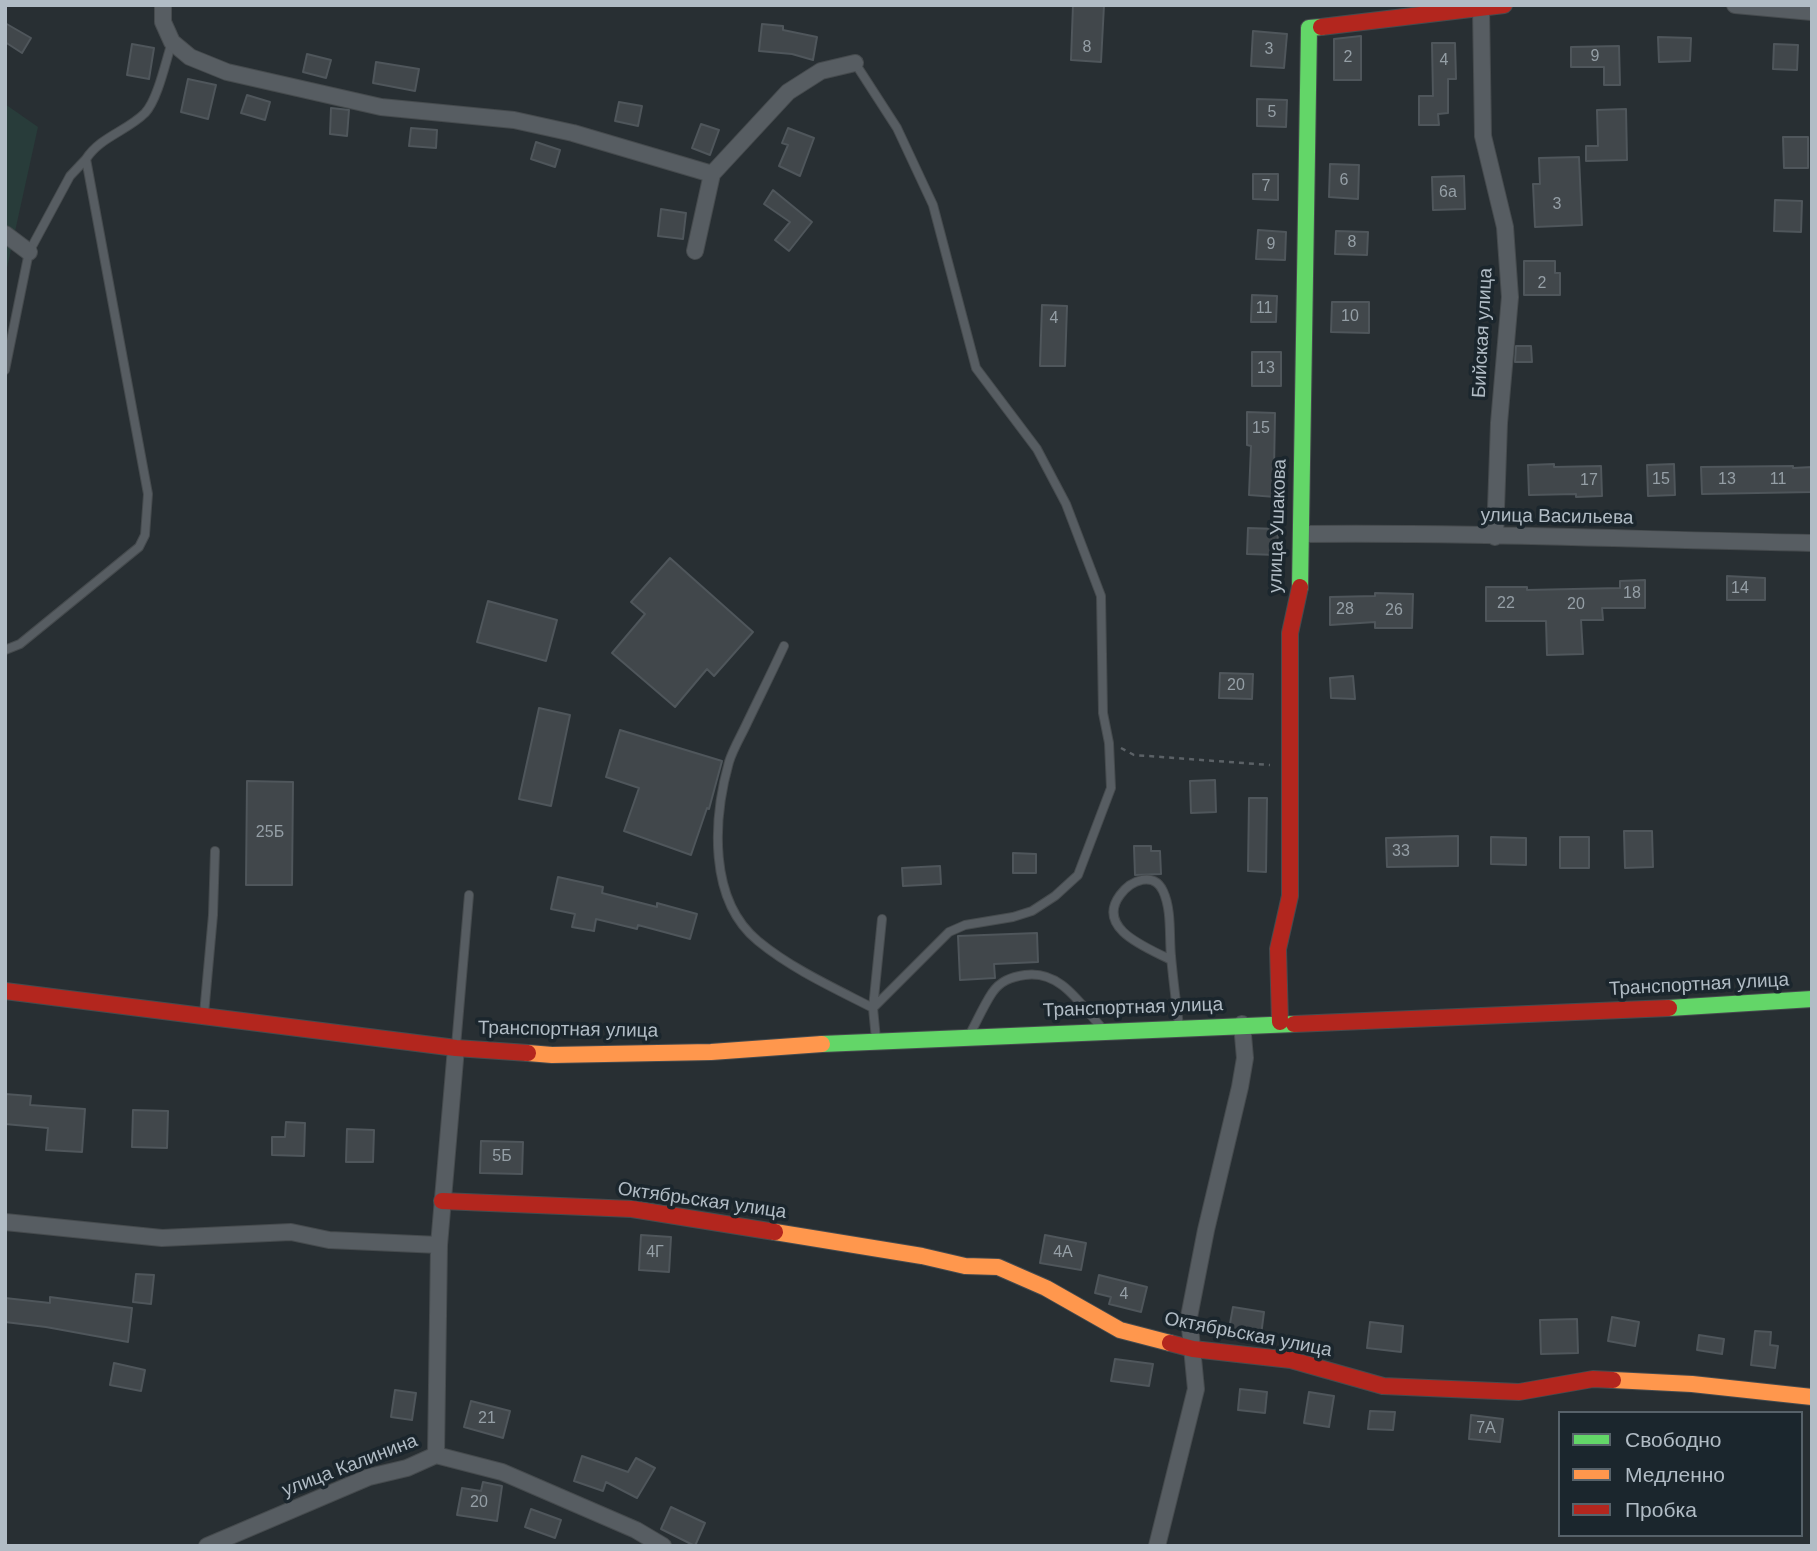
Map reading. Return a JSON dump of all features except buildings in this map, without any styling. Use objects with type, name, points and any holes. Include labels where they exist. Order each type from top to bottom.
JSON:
[{"type":"street","points":[[163,5],[163,22],[172,42],[190,57],[227,72],[381,107],[514,120],[712,174]]},
{"type":"street","points":[[1481,8],[1504,5]]},
{"type":"street","points":[[1735,5],[1812,12]]},
{"type":"street","name":"улица Ушакова","points":[[1280,1022],[1278,949],[1290,895],[1290,633],[1300,587],[1309,28],[1481,8]]},
{"type":"street","name":"Бийская улица","points":[[1481,8],[1483,136],[1505,227],[1510,297],[1499,423],[1495,537]]},
{"type":"street","points":[[695,251],[712,174],[788,92],[821,71],[855,63]]},
{"type":"street","points":[[5,233],[29,252]]},
{"type":"street","name":"улица Васильева","points":[[1301,534],[1406,533],[1812,543]]},
{"type":"street","name":"Транспортная улица","points":[[5,991],[456,1048],[552,1055],[711,1052],[876,1040],[1634,1010],[1812,999]]},
{"type":"street","points":[[1157,1546],[1196,1389],[1189,1317],[1206,1230],[1240,1087],[1245,1058],[1242,1024]]},
{"type":"street","points":[[436,1455],[439,1245],[456,1048]]},
{"type":"street","name":"Октябрьская улица","points":[[442,1201],[632,1209],[922,1256],[965,1266],[998,1267],[1046,1288],[1120,1329],[1193,1349],[1291,1360],[1383,1386],[1519,1392],[1593,1379],[1692,1384],[1812,1397]]},
{"type":"street","points":[[5,1222],[162,1238],[291,1232],[329,1240],[439,1245]]},
{"type":"street","name":"улица Калинина","points":[[207,1546],[369,1477],[407,1468],[436,1455],[502,1472],[636,1530],[663,1546]]},
{"type":"lane","points":[[5,370],[29,252],[65,184],[93,148],[146,112],[172,42]]},
{"type":"lane","points":[[855,63],[897,128],[933,205],[976,368],[1037,449],[1066,504],[1101,596],[1103,713],[1109,743],[1111,788],[1078,875],[1055,896],[1032,911],[1013,918],[965,925],[948,932],[873,1008]]},
{"type":"lane","points":[[5,650],[20,644],[139,547],[145,535],[148,494],[86,159]]},
{"type":"lane","points":[[784,646],[729,761],[719,818],[718,857],[724,886],[737,918],[757,941],[806,973],[873,1008]]},
{"type":"lane","points":[[204,1017],[213,915],[215,851]]},
{"type":"lane","points":[[1171,960],[1133,941],[1121,932],[1115,918],[1115,902],[1122,891],[1140,879],[1150,879],[1159,884],[1164,892],[1179,1027]]},
{"type":"lane","points":[[456,1048],[469,895]]},
{"type":"lane","points":[[876,1040],[873,1008],[882,919]]},
{"type":"lane","points":[[970,1036],[992,992],[1002,982],[1012,976],[1035,973],[1053,977],[1104,1030]]},
{"type":"path","points":[[1109,743],[1134,755],[1289,767]]},
{"type":"green space","points":[[5,104],[38,127],[5,277]]},
{"type":"traffic: fast","points":[[1300,587],[1309,28],[1321,27]]},
{"type":"traffic: fast","points":[[1669,1008],[1812,999]]},
{"type":"traffic: fast","points":[[822,1044],[1294,1024]]},
{"type":"traffic: slow","points":[[528,1053],[552,1055],[711,1052],[822,1044]]},
{"type":"traffic: slow","points":[[775,1232],[922,1256],[965,1266],[998,1267],[1046,1288],[1120,1330],[1170,1343]]},
{"type":"traffic: slow","points":[[1613,1380],[1692,1384],[1812,1397]]},
{"type":"traffic: jam","points":[[1321,27],[1504,5]]},
{"type":"traffic: jam","points":[[1280,1022],[1278,949],[1290,896],[1290,633],[1300,587]]},
{"type":"traffic: jam","points":[[5,991],[456,1048],[528,1053]]},
{"type":"traffic: jam","points":[[1294,1024],[1669,1008]]},
{"type":"traffic: jam","points":[[442,1201],[632,1209],[775,1232]]},
{"type":"traffic: jam","points":[[1170,1343],[1193,1349],[1291,1360],[1383,1386],[1519,1392],[1593,1379],[1613,1380]]}]
